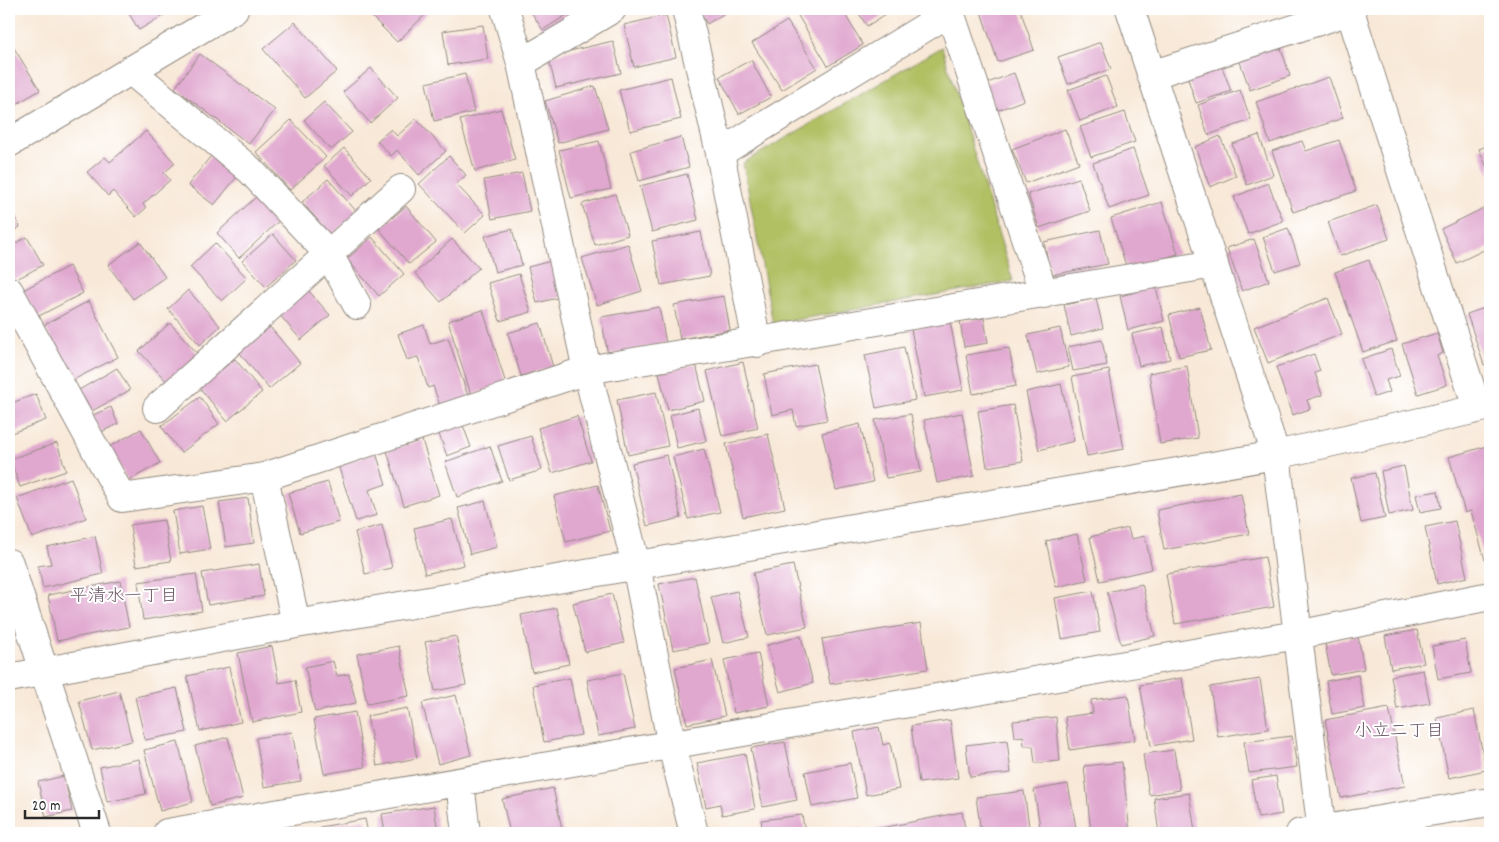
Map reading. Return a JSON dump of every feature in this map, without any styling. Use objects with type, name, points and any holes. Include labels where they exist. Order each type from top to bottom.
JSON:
[{"type":"street","points":[[9,143],[234,9]]},
{"type":"street","points":[[505,9],[521,63],[587,370],[636,565],[672,746],[694,833]]},
{"type":"street","points":[[521,63],[612,9]]},
{"type":"street","points":[[686,9],[720,153],[757,343]]},
{"type":"street","points":[[1130,9],[1276,454],[1298,636],[1314,832],[1490,802]]},
{"type":"street","points":[[720,153],[949,11],[1044,294]]},
{"type":"street","points":[[9,678],[296,624],[1276,454],[1484,407],[1350,11],[1151,74]]},
{"type":"street","points":[[130,70],[250,170],[328,253],[357,305]]},
{"type":"street","points":[[157,408],[401,189]]},
{"type":"street","points":[[9,291],[122,498],[264,478],[587,370],[757,343],[1214,264]]},
{"type":"street","points":[[264,478],[296,624]]},
{"type":"street","points":[[9,563],[98,833]]},
{"type":"street","points":[[168,833],[1298,636],[1490,596]]},
{"type":"street","points":[[460,783],[466,833]]},
{"type":"green space","points":[[942,47],[1013,281],[773,324],[743,163]]},
{"type":"building","points":[[126,9],[174,9],[139,30]]},
{"type":"building","points":[[368,9],[431,9],[397,42],[366,11]]},
{"type":"building","points":[[529,9],[576,9],[543,30]]},
{"type":"building","points":[[698,9],[731,9],[707,24]]},
{"type":"building","points":[[794,9],[833,9],[836,15],[843,11],[863,45],[828,66]]},
{"type":"building","points":[[856,9],[887,9],[889,12],[867,26]]},
{"type":"building","points":[[980,9],[1020,9],[1034,50],[998,62]]},
{"type":"building","points":[[666,15],[676,57],[634,67],[624,25]]},
{"type":"building","points":[[787,21],[817,68],[782,90],[752,43]]},
{"type":"building","points":[[295,22],[337,71],[305,98],[263,49]]},
{"type":"building","points":[[483,25],[488,59],[448,65],[443,31]]},
{"type":"building","points":[[9,40],[40,90],[10,108],[9,105]]},
{"type":"building","points":[[613,41],[621,73],[556,88],[548,56]]},
{"type":"building","points":[[1101,42],[1111,69],[1068,84],[1058,57]]},
{"type":"building","points":[[1280,45],[1290,76],[1250,90],[1239,59]]},
{"type":"building","points":[[200,54],[275,110],[249,144],[175,88]]},
{"type":"building","points":[[751,60],[771,97],[739,114],[719,77]]},
{"type":"building","points":[[1221,64],[1231,91],[1196,103],[1187,76]]},
{"type":"building","points":[[371,68],[398,98],[370,123],[343,92]]},
{"type":"building","points":[[1014,73],[1024,100],[996,111],[985,84]]},
{"type":"building","points":[[465,74],[474,112],[434,121],[426,83]]},
{"type":"building","points":[[1106,76],[1118,107],[1080,121],[1068,90]]},
{"type":"building","points":[[671,77],[681,119],[630,131],[619,90]]},
{"type":"building","points":[[1329,77],[1343,118],[1270,143],[1256,102]]},
{"type":"building","points":[[595,86],[608,129],[558,143],[545,101]]},
{"type":"building","points":[[1240,90],[1251,120],[1208,135],[1198,105]]},
{"type":"building","points":[[324,102],[352,132],[331,150],[304,120]]},
{"type":"building","points":[[501,109],[515,160],[475,171],[460,120]]},
{"type":"building","points":[[1125,112],[1135,142],[1091,157],[1080,127]]},
{"type":"building","points":[[416,119],[446,151],[419,175],[397,150],[391,156],[377,141],[391,129],[397,136]]},
{"type":"building","points":[[291,120],[326,157],[290,190],[256,152]]},
{"type":"building","points":[[1065,129],[1079,163],[1026,183],[1012,149]]},
{"type":"building","points":[[146,131],[175,163],[164,173],[170,180],[143,204],[146,208],[136,217],[113,191],[108,196],[87,172],[105,157],[110,162]]},
{"type":"building","points":[[1259,135],[1273,175],[1247,185],[1232,144]]},
{"type":"building","points":[[1220,136],[1236,176],[1210,187],[1195,147]]},
{"type":"building","points":[[681,137],[689,167],[639,181],[631,151]]},
{"type":"building","points":[[1339,140],[1356,191],[1293,212],[1272,151],[1302,141],[1306,151]]},
{"type":"building","points":[[599,141],[611,189],[571,198],[559,150]]},
{"type":"building","points":[[1490,145],[1490,175],[1479,149]]},
{"type":"building","points":[[344,148],[371,178],[352,196],[324,166]]},
{"type":"building","points":[[1133,149],[1149,195],[1109,209],[1093,163]]},
{"type":"building","points":[[214,152],[240,173],[214,205],[188,185]]},
{"type":"building","points":[[449,156],[466,175],[456,184],[485,215],[465,233],[419,184]]},
{"type":"building","points":[[522,173],[530,211],[492,219],[484,180]]},
{"type":"building","points":[[687,174],[698,220],[652,232],[640,186]]},
{"type":"building","points":[[1079,178],[1090,211],[1039,228],[1028,194]]},
{"type":"building","points":[[328,179],[357,212],[331,236],[302,202]]},
{"type":"building","points":[[1268,183],[1283,221],[1248,234],[1234,197]]},
{"type":"building","points":[[615,194],[628,235],[595,245],[582,204]]},
{"type":"building","points":[[256,197],[279,221],[239,258],[217,233]]},
{"type":"building","points":[[1162,202],[1178,254],[1127,269],[1111,218]]},
{"type":"building","points":[[9,205],[20,227],[9,233]]},
{"type":"building","points":[[1377,205],[1389,239],[1340,256],[1328,222]]},
{"type":"building","points":[[406,206],[436,242],[409,264],[379,229]]},
{"type":"building","points":[[1486,207],[1490,215],[1490,247],[1457,263],[1441,229]]},
{"type":"building","points":[[1288,228],[1300,263],[1275,271],[1263,237]]},
{"type":"building","points":[[512,229],[522,265],[495,272],[485,236]]},
{"type":"building","points":[[1100,230],[1108,264],[1051,275],[1044,242]]},
{"type":"building","points":[[701,232],[710,276],[661,285],[652,241]]},
{"type":"building","points":[[273,234],[296,260],[266,287],[242,261]]},
{"type":"building","points":[[27,237],[43,265],[15,280],[9,270],[9,247]]},
{"type":"building","points":[[372,237],[404,274],[379,296],[347,259]]},
{"type":"building","points":[[452,239],[479,268],[441,302],[415,273]]},
{"type":"building","points":[[1254,239],[1269,281],[1242,291],[1227,248]]},
{"type":"building","points":[[140,242],[165,277],[133,299],[108,265]]},
{"type":"building","points":[[215,243],[247,278],[222,301],[190,267]]},
{"type":"building","points":[[628,244],[642,291],[597,305],[582,258]]},
{"type":"building","points":[[1369,260],[1397,341],[1363,352],[1335,272]]},
{"type":"building","points":[[551,261],[561,297],[537,303],[528,267]]},
{"type":"building","points":[[69,266],[83,293],[37,317],[23,290]]},
{"type":"building","points":[[519,274],[531,312],[500,321],[488,283]]},
{"type":"building","points":[[1156,287],[1164,321],[1128,330],[1120,296]]},
{"type":"building","points":[[307,289],[330,315],[301,340],[278,313]]},
{"type":"building","points":[[188,290],[220,326],[200,345],[168,309]]},
{"type":"building","points":[[724,296],[730,330],[680,339],[674,305]]},
{"type":"building","points":[[1096,298],[1103,328],[1071,336],[1064,305]]},
{"type":"building","points":[[1328,298],[1342,334],[1268,363],[1254,327]]},
{"type":"building","points":[[89,301],[118,357],[73,380],[44,325]]},
{"type":"building","points":[[1490,306],[1490,363],[1484,365],[1467,314]]},
{"type":"building","points":[[659,307],[666,343],[608,355],[601,317]]},
{"type":"building","points":[[1200,307],[1211,350],[1179,357],[1169,315]]},
{"type":"building","points":[[483,310],[506,384],[471,395],[448,321]]},
{"type":"building","points":[[984,318],[988,343],[964,347],[960,321]]},
{"type":"building","points":[[950,321],[963,390],[924,397],[911,329]]},
{"type":"building","points":[[170,323],[199,355],[168,383],[139,351]]},
{"type":"building","points":[[540,323],[553,367],[521,376],[508,333]]},
{"type":"building","points":[[424,325],[430,344],[448,338],[469,399],[441,408],[433,386],[428,388],[418,357],[407,360],[398,334]]},
{"type":"building","points":[[270,327],[300,363],[269,389],[239,352]]},
{"type":"building","points":[[1163,327],[1170,359],[1139,366],[1132,334]]},
{"type":"building","points":[[1060,328],[1069,367],[1037,374],[1028,335]]},
{"type":"building","points":[[1437,333],[1443,353],[1437,356],[1447,385],[1418,394],[1402,344]]},
{"type":"building","points":[[1102,340],[1107,365],[1073,371],[1068,347]]},
{"type":"building","points":[[904,347],[915,400],[876,408],[865,355]]},
{"type":"building","points":[[1009,348],[1016,386],[973,394],[966,355]]},
{"type":"building","points":[[1391,349],[1400,376],[1386,380],[1390,392],[1374,397],[1361,359]]},
{"type":"building","points":[[1314,354],[1320,371],[1315,373],[1322,395],[1307,400],[1310,409],[1292,415],[1276,367]]},
{"type":"building","points":[[235,359],[262,392],[227,421],[199,387]]},
{"type":"building","points":[[743,362],[758,428],[722,436],[707,371]]},
{"type":"building","points":[[696,364],[705,401],[668,410],[659,373]]},
{"type":"building","points":[[815,364],[827,420],[796,426],[793,410],[772,415],[764,374]]},
{"type":"building","points":[[1187,366],[1198,438],[1160,444],[1149,373]]},
{"type":"building","points":[[9,368],[15,383],[9,385]]},
{"type":"building","points":[[117,368],[130,390],[92,411],[79,390]]},
{"type":"building","points":[[1109,370],[1124,449],[1087,456],[1072,377]]},
{"type":"building","points":[[1061,384],[1074,441],[1039,450],[1026,392]]},
{"type":"building","points":[[656,392],[668,446],[628,455],[617,400]]},
{"type":"building","points":[[36,394],[46,420],[9,434],[9,404]]},
{"type":"building","points":[[200,397],[219,424],[181,453],[161,426]]},
{"type":"building","points":[[1013,405],[1023,461],[987,467],[978,411]]},
{"type":"building","points":[[111,407],[118,424],[101,432],[93,415]]},
{"type":"building","points":[[698,408],[706,441],[677,448],[670,415]]},
{"type":"building","points":[[962,413],[974,476],[937,483],[924,420]]},
{"type":"building","points":[[911,414],[921,472],[886,478],[875,420]]},
{"type":"building","points":[[577,416],[591,461],[552,473],[538,428]]},
{"type":"building","points":[[461,420],[471,447],[447,456],[437,429]]},
{"type":"building","points":[[860,424],[873,482],[836,490],[822,433]]},
{"type":"building","points":[[141,429],[160,463],[128,481],[109,447]]},
{"type":"building","points":[[768,434],[785,508],[743,517],[726,444]]},
{"type":"building","points":[[531,436],[542,470],[509,480],[498,446]]},
{"type":"building","points":[[422,440],[439,495],[404,506],[387,451]]},
{"type":"building","points":[[57,443],[66,471],[20,487],[10,459]]},
{"type":"building","points":[[1490,445],[1490,559],[1485,560],[1471,511],[1465,513],[1449,457]]},
{"type":"building","points":[[490,446],[502,481],[457,497],[445,462]]},
{"type":"building","points":[[704,449],[720,512],[688,519],[673,457]]},
{"type":"building","points":[[376,453],[386,484],[369,490],[377,515],[356,521],[338,465]]},
{"type":"building","points":[[667,455],[681,518],[647,526],[632,463]]},
{"type":"building","points":[[1404,466],[1413,510],[1389,515],[1381,471]]},
{"type":"building","points":[[1375,473],[1385,518],[1361,523],[1351,478]]},
{"type":"building","points":[[71,478],[86,518],[32,538],[17,498]]},
{"type":"building","points":[[328,482],[339,522],[300,533],[288,493]]},
{"type":"building","points":[[598,485],[610,531],[566,542],[554,496]]},
{"type":"building","points":[[1438,491],[1441,508],[1420,512],[1416,495]]},
{"type":"building","points":[[1241,494],[1249,534],[1164,550],[1157,510]]},
{"type":"building","points":[[248,498],[254,543],[226,547],[219,502]]},
{"type":"building","points":[[485,501],[497,547],[470,554],[458,508]]},
{"type":"building","points":[[202,506],[210,549],[180,554],[173,511]]},
{"type":"building","points":[[452,519],[464,565],[425,574],[414,528]]},
{"type":"building","points":[[164,520],[171,561],[136,566],[130,525]]},
{"type":"building","points":[[1455,521],[1467,577],[1437,584],[1425,527]]},
{"type":"building","points":[[382,525],[392,568],[365,574],[355,532]]},
{"type":"building","points":[[1128,528],[1131,539],[1145,536],[1152,569],[1100,581],[1090,537]]},
{"type":"building","points":[[1077,534],[1087,580],[1056,587],[1046,541]]},
{"type":"building","points":[[95,536],[103,574],[43,588],[38,566],[51,564],[47,547]]},
{"type":"building","points":[[1265,557],[1274,607],[1175,624],[1166,574]]},
{"type":"building","points":[[259,564],[264,596],[208,605],[202,573]]},
{"type":"building","points":[[793,565],[807,627],[767,635],[753,573]]},
{"type":"building","points":[[196,574],[202,611],[143,620],[138,582]]},
{"type":"building","points":[[695,577],[709,643],[673,650],[659,584]]},
{"type":"building","points":[[120,581],[129,627],[57,641],[48,595]]},
{"type":"building","points":[[1142,584],[1155,636],[1121,644],[1107,592]]},
{"type":"building","points":[[737,591],[749,637],[723,643],[711,597]]},
{"type":"building","points":[[1093,591],[1100,632],[1062,639],[1055,598]]},
{"type":"building","points":[[612,594],[624,643],[585,652],[573,603]]},
{"type":"building","points":[[557,608],[569,664],[532,672],[521,615]]},
{"type":"building","points":[[921,623],[928,669],[830,684],[822,639]]},
{"type":"building","points":[[1417,630],[1424,663],[1391,669],[1385,636]]},
{"type":"building","points":[[456,636],[466,685],[435,691],[425,642]]},
{"type":"building","points":[[801,636],[813,683],[780,692],[767,645]]},
{"type":"building","points":[[1358,636],[1364,669],[1331,675],[1325,643]]},
{"type":"building","points":[[1465,640],[1471,673],[1438,679],[1432,646]]},
{"type":"building","points":[[272,646],[279,683],[295,680],[301,712],[252,722],[238,653]]},
{"type":"building","points":[[399,646],[409,696],[367,704],[357,654]]},
{"type":"building","points":[[758,653],[769,706],[734,713],[724,660]]},
{"type":"building","points":[[712,660],[725,716],[687,724],[675,668]]},
{"type":"building","points":[[333,661],[337,676],[349,674],[356,703],[315,712],[305,667]]},
{"type":"building","points":[[229,667],[241,722],[200,731],[187,676]]},
{"type":"building","points":[[1423,670],[1430,703],[1397,709],[1391,676]]},
{"type":"building","points":[[623,673],[635,729],[598,736],[587,680]]},
{"type":"building","points":[[1358,675],[1365,708],[1332,714],[1326,681]]},
{"type":"building","points":[[570,678],[581,735],[544,742],[533,685]]},
{"type":"building","points":[[1182,678],[1192,739],[1151,746],[1140,685]]},
{"type":"building","points":[[1260,679],[1268,729],[1218,737],[1210,687]]},
{"type":"building","points":[[177,688],[187,732],[145,740],[135,697]]},
{"type":"building","points":[[119,691],[132,741],[92,750],[79,701]]},
{"type":"building","points":[[456,695],[471,755],[438,764],[422,703]]},
{"type":"building","points":[[1128,695],[1135,740],[1070,750],[1065,717],[1093,713],[1091,700]]},
{"type":"building","points":[[407,708],[417,758],[377,766],[367,716]]},
{"type":"building","points":[[1389,708],[1405,786],[1341,798],[1325,720]]},
{"type":"building","points":[[1474,710],[1486,770],[1449,778],[1437,718]]},
{"type":"building","points":[[355,712],[365,767],[324,774],[314,719]]},
{"type":"building","points":[[1056,717],[1060,761],[1035,763],[1033,746],[1024,746],[1023,736],[1015,737],[1013,721]]},
{"type":"building","points":[[950,720],[958,778],[919,783],[911,726]]},
{"type":"building","points":[[879,727],[883,745],[890,743],[899,789],[866,795],[854,732]]},
{"type":"building","points":[[292,732],[301,781],[264,787],[256,738]]},
{"type":"building","points":[[1292,736],[1297,767],[1249,773],[1244,742]]},
{"type":"building","points":[[228,737],[243,798],[210,806],[195,746]]},
{"type":"building","points":[[1007,740],[1011,773],[970,777],[966,745]]},
{"type":"building","points":[[178,742],[193,802],[160,811],[144,750]]},
{"type":"building","points":[[785,742],[797,800],[763,807],[751,748]]},
{"type":"building","points":[[1174,750],[1180,790],[1149,795],[1143,754]]},
{"type":"building","points":[[745,754],[755,809],[722,815],[720,804],[706,807],[697,763]]},
{"type":"building","points":[[139,759],[146,794],[107,802],[100,767]]},
{"type":"building","points":[[1122,762],[1130,833],[1091,833],[1084,766]]},
{"type":"building","points":[[850,763],[857,798],[812,807],[805,772]]},
{"type":"building","points":[[64,776],[72,811],[46,817],[38,782]]},
{"type":"building","points":[[1276,776],[1282,814],[1258,818],[1251,780]]},
{"type":"building","points":[[1068,784],[1077,833],[1041,833],[1034,790]]},
{"type":"building","points":[[553,788],[563,833],[510,833],[502,799]]},
{"type":"building","points":[[1024,791],[1030,833],[981,833],[976,797]]},
{"type":"building","points":[[1189,793],[1195,831],[1159,833],[1154,798]]},
{"type":"building","points":[[9,803],[14,824],[9,825]]},
{"type":"building","points":[[434,806],[438,833],[385,833],[382,814]]},
{"type":"building","points":[[962,812],[966,833],[871,833],[871,830]]},
{"type":"building","points":[[802,815],[805,833],[763,833],[761,820]]},
{"type":"building","points":[[365,819],[368,833],[321,833],[320,827]]},
{"type":"building","points":[[861,828],[862,833],[839,833],[839,832]]},
{"type":"district","name":"平清水一丁目","points":[[124,597]]},
{"type":"district","name":"小立二丁目","points":[[1399,732]]}]
